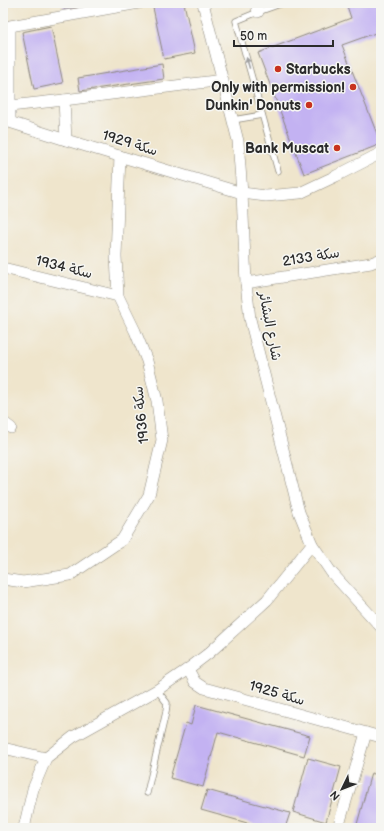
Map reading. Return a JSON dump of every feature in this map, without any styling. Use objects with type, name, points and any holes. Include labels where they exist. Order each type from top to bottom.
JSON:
[{"type":"street","name":"سكة 1929","points":[[139,3],[10,26],[10,106],[6,120],[66,140],[242,193],[266,196],[300,193],[381,153]]},
{"type":"street","name":"شارع البشائر","points":[[204,3],[238,141],[246,283],[250,319],[299,512],[312,544],[331,572],[381,627]]},
{"type":"street","points":[[10,106],[223,80]]},
{"type":"street","points":[[64,100],[66,140]]},
{"type":"street","name":"سكة 1936","points":[[3,579],[23,582],[70,575],[122,540],[149,495],[162,440],[157,401],[148,361],[118,296],[116,256],[120,156]]},
{"type":"street","name":"سكة 2133","points":[[246,283],[371,262],[381,259]]},
{"type":"street","name":"سكة 1934","points":[[3,268],[118,296]]},
{"type":"street","points":[[25,828],[33,789],[46,758],[73,737],[157,690],[188,670],[209,653],[267,600],[312,544]]},
{"type":"street","name":"سكة 1925","points":[[188,670],[195,682],[204,688],[381,737]]},
{"type":"street","points":[[338,828],[366,733]]},
{"type":"street","points":[[3,748],[46,758]]},
{"type":"lane","points":[[278,171],[236,21],[257,7],[283,3]]},
{"type":"lane","points":[[233,120],[262,114]]},
{"type":"lane","points":[[148,793],[167,703],[157,690]]},
{"type":"building","points":[[63,3],[94,3],[94,4],[64,9]]},
{"type":"building","points":[[152,3],[184,3],[195,53],[164,59]]},
{"type":"building","points":[[346,3],[381,3],[381,31],[342,45],[381,144],[304,174],[258,53],[351,18]]},
{"type":"building","points":[[51,26],[63,83],[34,89],[22,32]]},
{"type":"building","points":[[162,64],[164,79],[80,91],[78,78]]},
{"type":"building","points":[[196,705],[310,736],[304,756],[218,732],[203,787],[170,778],[186,723],[191,725]]},
{"type":"building","points":[[308,758],[341,767],[326,822],[293,812]]},
{"type":"building","points":[[371,773],[381,776],[381,828],[356,828]]},
{"type":"building","points":[[207,790],[290,813],[285,828],[265,828],[201,810]]},
{"type":"place","name":"Starbucks","points":[[278,69]]},
{"type":"place","name":"Only with permission!","points":[[353,87]]},
{"type":"place","name":"Dunkin' Donuts","points":[[309,105]]},
{"type":"place","name":"Bank Muscat","points":[[337,148]]}]
